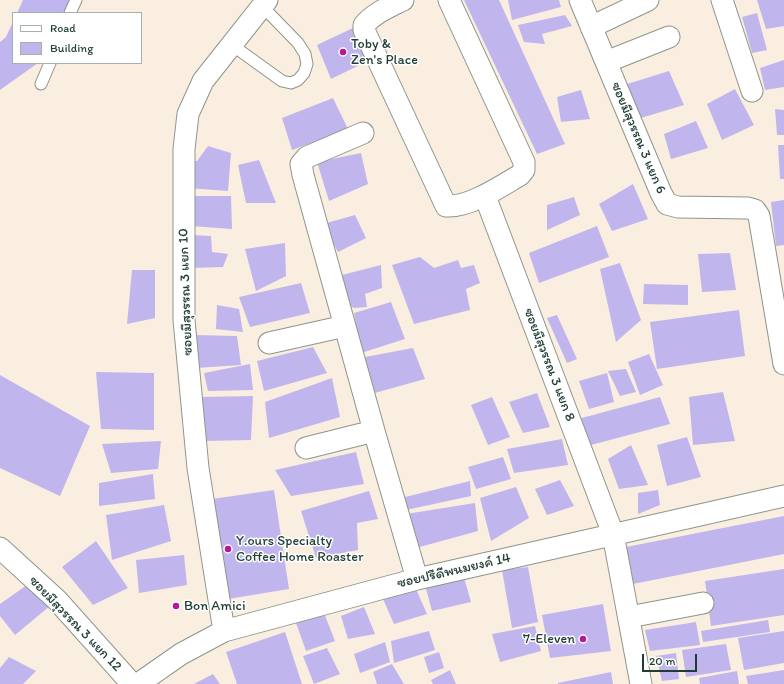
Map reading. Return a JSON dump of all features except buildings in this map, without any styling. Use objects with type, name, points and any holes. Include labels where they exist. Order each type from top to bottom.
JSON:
[{"type":"street","points":[[403,0],[368,19],[364,25],[364,30],[446,206],[454,206],[485,196],[520,175],[524,170],[524,162],[449,0]]},
{"type":"street","name":"ซอยมีสุวรรณ 3 แยก 6","points":[[580,0],[661,193],[667,204],[678,207],[748,208],[756,210],[759,216],[784,364]]},
{"type":"street","points":[[591,27],[648,0]]},
{"type":"street","points":[[722,0],[752,91]]},
{"type":"street","name":"ซอยมีสุวรรณ 3 แยก 10","points":[[224,631],[198,468],[184,320],[184,149],[188,114],[203,81],[265,3]]},
{"type":"street","points":[[606,62],[669,37]]},
{"type":"street","points":[[362,133],[307,157],[301,164],[374,431],[417,579]]},
{"type":"street","name":"ซอยมีสุวรรณ 3 แยก 8","points":[[485,196],[613,534],[641,684]]},
{"type":"street","points":[[269,343],[345,326]]},
{"type":"street","points":[[306,448],[374,431]]},
{"type":"street","name":"ซอยปรีดีพนมยงค์ 14","points":[[138,684],[181,654],[224,631],[417,579],[784,496]]},
{"type":"street","name":"ซอยมีสุวรรณ 3 แยก 12","points":[[0,548],[57,600],[132,684]]},
{"type":"street","points":[[629,617],[703,603]]},
{"type":"lane","points":[[70,12],[76,0]]},
{"type":"lane","points":[[232,45],[282,81],[291,83],[298,80],[304,73],[307,64],[305,54],[298,43],[265,3]]},
{"type":"lane","points":[[41,84],[50,64]]},
{"type":"place","name":"Toby & Zen's Place","points":[[343,52]]},
{"type":"place","name":"Y.ours Specialty Coffee Home Roaster","points":[[228,549]]},
{"type":"place","name":"Bon Amici","points":[[176,606]]},
{"type":"place","name":"7-Eleven","points":[[583,639]]}]
